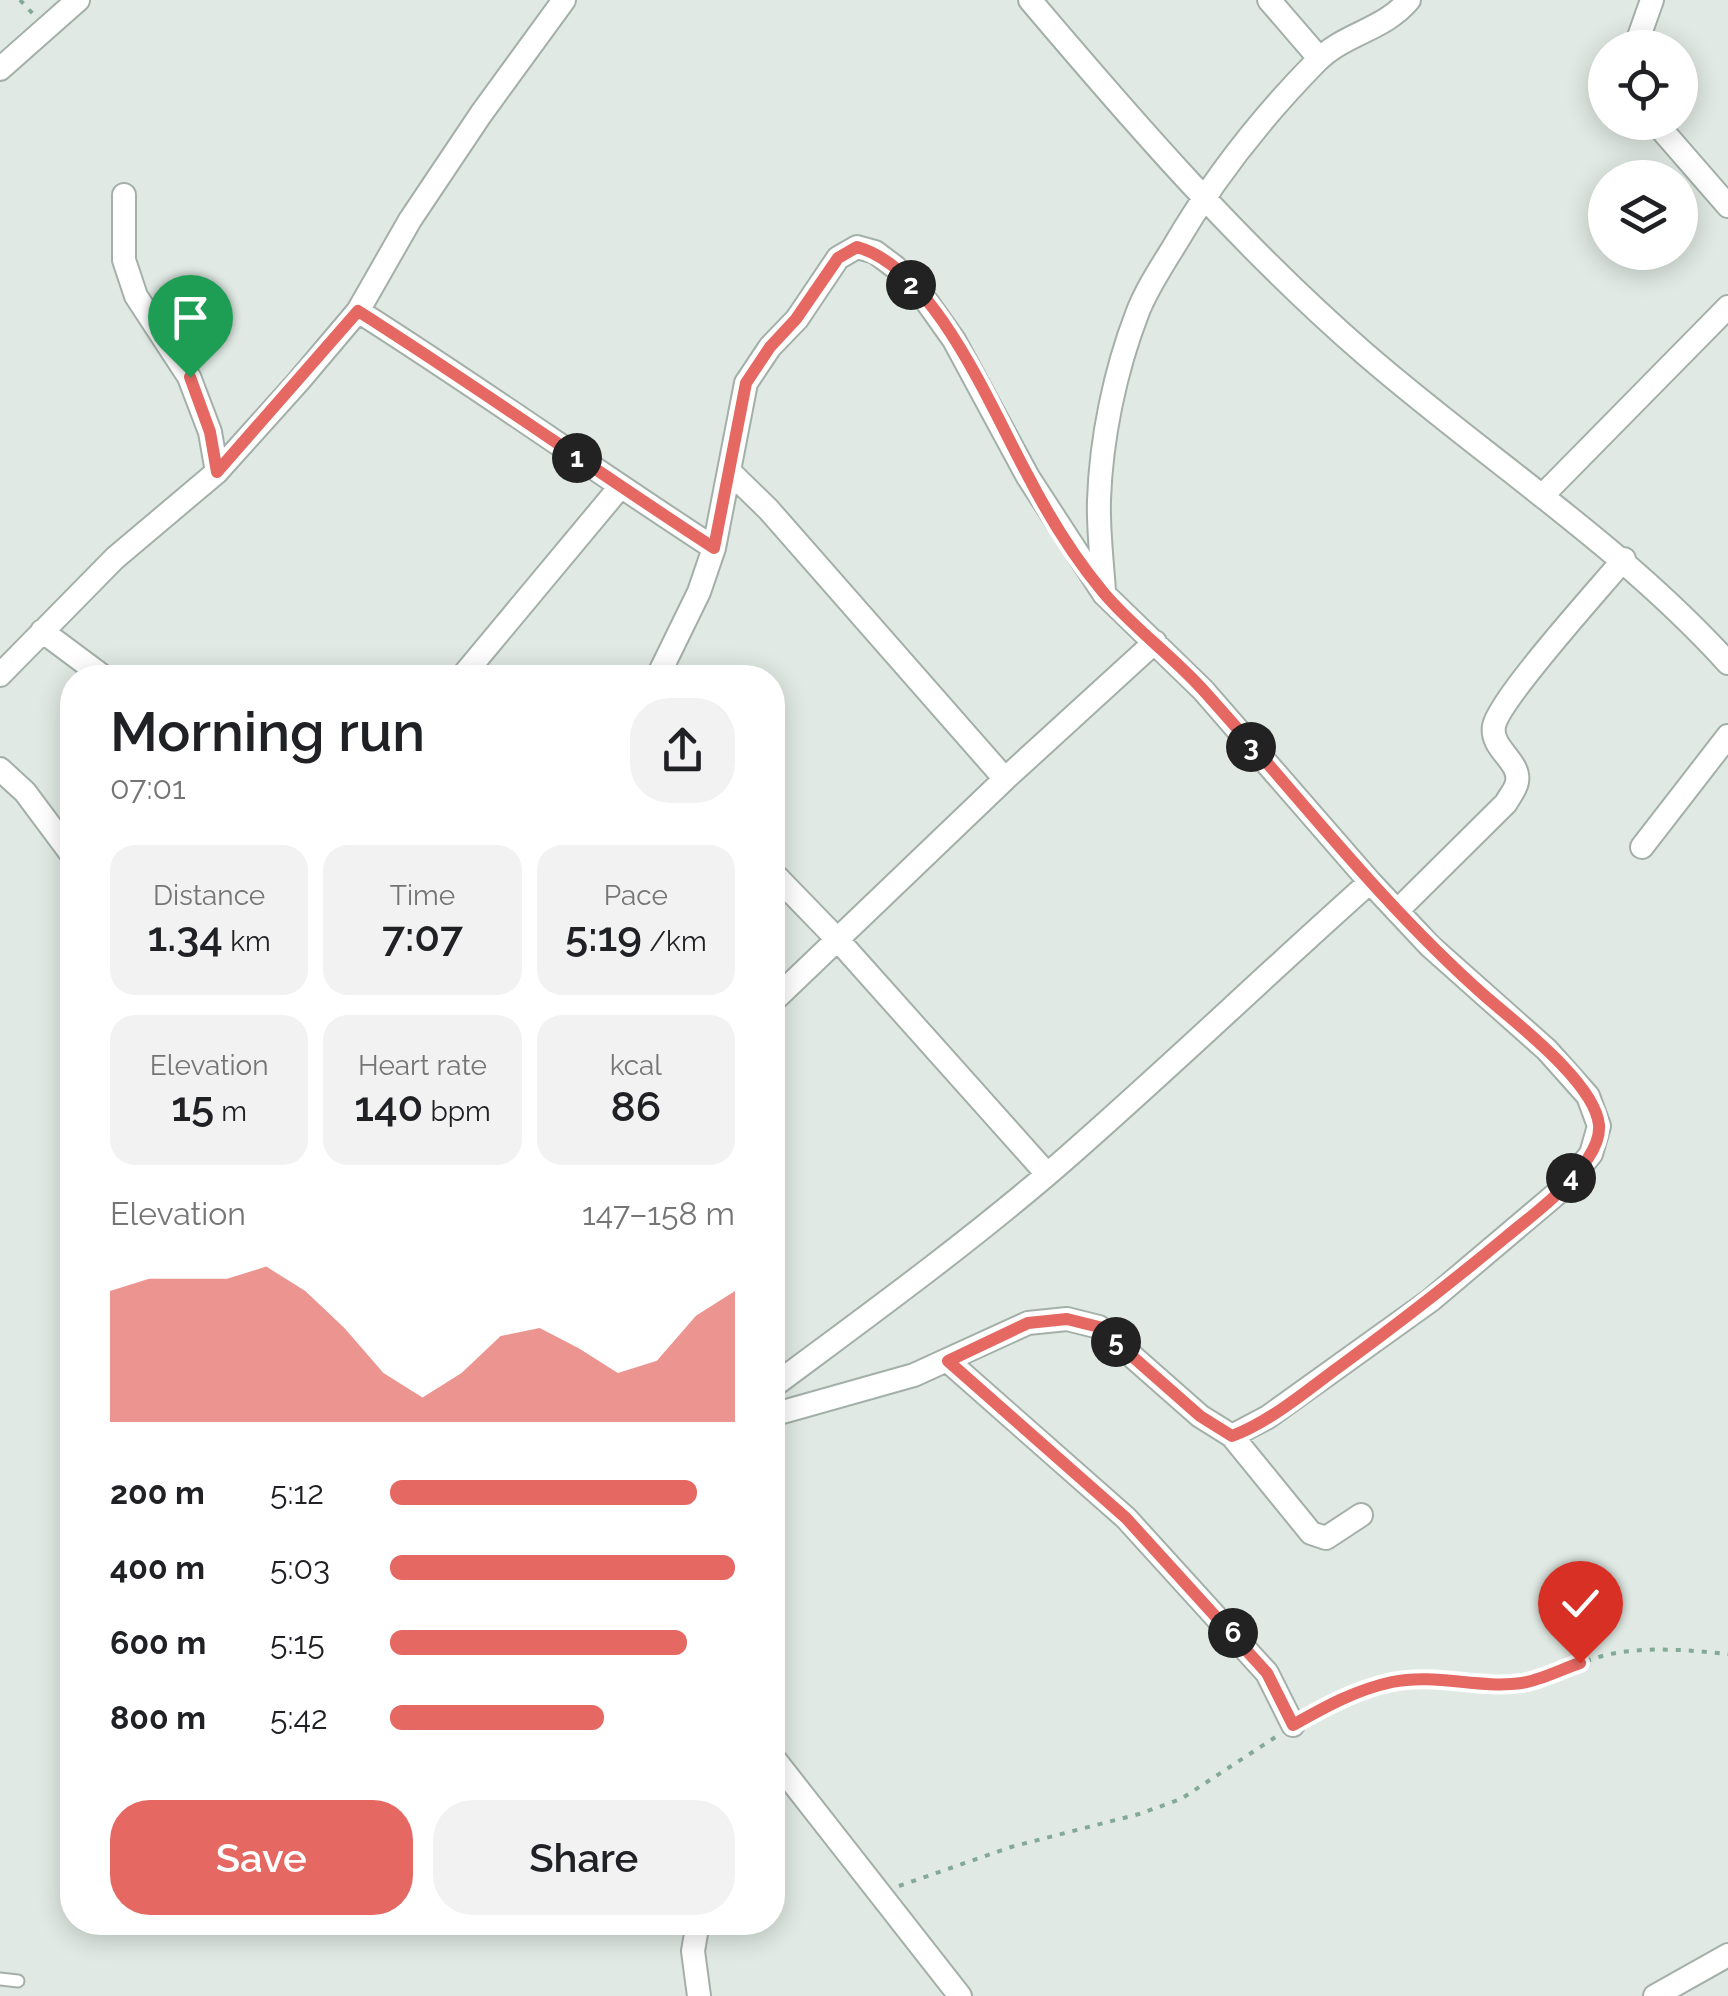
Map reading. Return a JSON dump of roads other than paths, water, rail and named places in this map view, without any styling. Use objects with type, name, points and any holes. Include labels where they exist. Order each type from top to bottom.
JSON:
[{"type":"street","points":[[0,69],[78,0]]},
{"type":"street","points":[[0,676],[115,558],[217,472],[358,311],[410,220],[564,0]]},
{"type":"street","points":[[1030,0],[1202,199],[1365,354],[1624,560],[1688,619],[1728,663]]},
{"type":"street","points":[[1269,0],[1320,58]]},
{"type":"street","points":[[1104,594],[1099,499],[1118,372],[1137,312],[1202,199],[1254,128],[1320,58],[1343,40],[1386,22],[1409,0]]},
{"type":"street","points":[[1641,30],[1652,0]]},
{"type":"street","points":[[1672,140],[1726,199]]},
{"type":"street","points":[[124,195],[124,260],[136,296],[190,377],[210,432],[217,472]]},
{"type":"street","points":[[663,665],[699,592],[714,548],[746,383],[838,258],[857,247],[875,252],[928,302],[954,340],[1028,477],[1104,594],[1203,690],[1430,946],[1548,1050],[1588,1096],[1599,1126],[1591,1154],[1561,1190],[1430,1300],[1268,1418],[1232,1436]]},
{"type":"street","points":[[1542,496],[1728,307]]},
{"type":"street","points":[[358,311],[714,548]]},
{"type":"street","points":[[730,472],[768,509],[1005,779]]},
{"type":"street","points":[[472,665],[620,487]]},
{"type":"street","points":[[1398,911],[1506,803],[1518,783],[1515,768],[1493,736],[1495,721],[1624,560]]},
{"type":"street","points":[[42,631],[88,665]]},
{"type":"street","points":[[785,990],[1155,642]]},
{"type":"street","points":[[1642,847],[1728,736]]},
{"type":"street","points":[[0,769],[25,792],[60,838]]},
{"type":"street","points":[[785,1378],[912,1286],[1047,1174],[1370,882]]},
{"type":"street","points":[[785,885],[1047,1174]]},
{"type":"street","points":[[785,1412],[914,1374],[1028,1323],[1067,1319],[1099,1327],[1200,1416],[1232,1436],[1311,1533],[1326,1538],[1360,1515]]},
{"type":"street","points":[[948,1361],[1126,1518],[1267,1673],[1293,1725]]},
{"type":"street","points":[[785,1772],[960,1996]]},
{"type":"street","points":[[696,1935],[693,1951],[699,1996]]},
{"type":"street","points":[[1655,1996],[1728,1955]]},
{"type":"lane","points":[[0,1979],[18,1981]]}]
